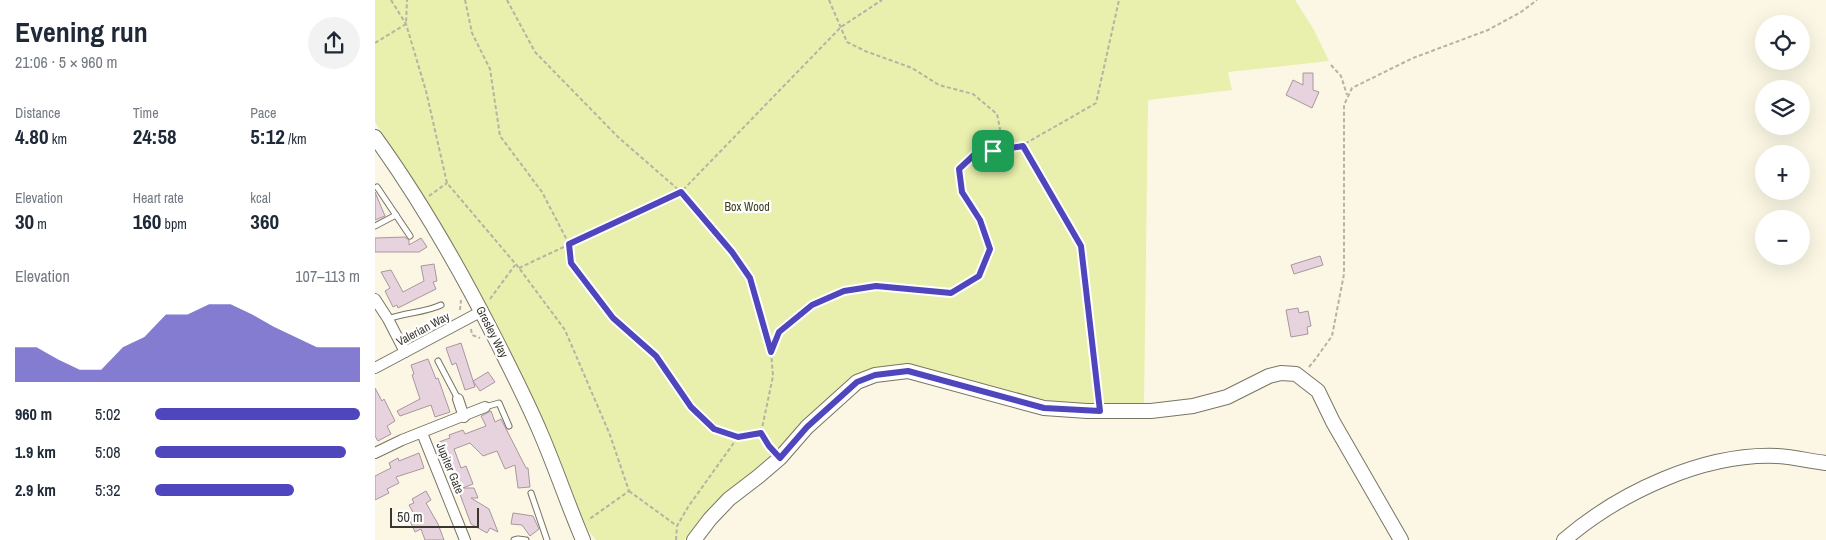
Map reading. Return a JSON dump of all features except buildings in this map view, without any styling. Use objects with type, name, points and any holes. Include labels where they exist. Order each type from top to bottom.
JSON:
[{"type":"main road","name":"Gresley Way","points":[[375,137],[454,259],[482,311],[530,409],[580,534]]},
{"type":"main road","points":[[694,540],[729,499],[780,458],[807,427],[857,382],[875,375],[908,371],[1044,408],[1100,411],[1151,411],[1193,406],[1227,397],[1269,376],[1281,373],[1296,374],[1318,391],[1333,422],[1401,540]]},
{"type":"main road","points":[[1564,540],[1581,525],[1627,497],[1680,473],[1714,463],[1747,457],[1778,456],[1826,463]]},
{"type":"street","points":[[375,299],[389,319],[405,352]]},
{"type":"street","name":"Valerian Way","points":[[375,368],[482,311]]},
{"type":"street","points":[[458,399],[464,417]]},
{"type":"street","name":"Jupiter Gate","points":[[375,454],[402,440],[464,417],[485,407]]},
{"type":"street","name":"Jupiter Gate","points":[[423,433],[465,540]]},
{"type":"lane","points":[[377,187],[410,236]]},
{"type":"lane","points":[[375,226],[396,215]]},
{"type":"lane","points":[[389,319],[403,313],[427,311],[441,306]]},
{"type":"lane","points":[[439,361],[458,399]]},
{"type":"lane","points":[[485,407],[499,403],[509,426]]},
{"type":"lane","points":[[531,493],[547,540]]},
{"type":"lane","points":[[514,540],[526,540]]},
{"type":"path","points":[[391,0],[406,24],[426,91],[447,182],[519,268],[565,330],[610,435],[629,491],[677,526]]},
{"type":"path","points":[[406,24],[407,0]]},
{"type":"path","points":[[465,0],[471,33],[490,68],[500,136],[542,192],[569,244],[571,263],[613,318],[656,356],[691,407],[714,429],[738,437],[761,433]]},
{"type":"path","points":[[507,0],[535,52],[618,137],[681,192],[732,252],[750,278],[771,352],[773,376],[761,433],[780,458]]},
{"type":"path","points":[[829,0],[847,42],[865,51],[912,68],[939,86],[973,94],[997,114],[1000,129],[993,151]]},
{"type":"path","points":[[519,268],[681,192],[841,27],[882,0]]},
{"type":"path","points":[[771,352],[779,332],[812,305],[844,291],[876,286],[951,293],[979,276],[990,249],[980,220],[962,192],[959,169],[975,154],[1023,146],[1096,103],[1119,0]]},
{"type":"path","points":[[1299,376],[1314,361],[1332,336],[1344,274],[1344,105],[1352,88],[1413,58],[1488,30],[1521,12],[1537,0]]},
{"type":"path","points":[[375,43],[406,24]]},
{"type":"path","points":[[1331,65],[1341,76],[1348,97]]},
{"type":"path","points":[[1023,146],[1081,246],[1100,411]]},
{"type":"path","points":[[420,204],[447,182]]},
{"type":"path","points":[[482,311],[515,265]]},
{"type":"path","points":[[460,296],[459,310],[472,331],[472,335],[482,340]]},
{"type":"path","points":[[676,540],[677,526],[688,507],[738,437]]},
{"type":"path","points":[[580,534],[629,491]]},
{"type":"green space","name":"Box Wood","points":[[375,0],[1295,0],[1314,30],[1329,61],[1228,72],[1232,90],[1148,100],[1144,405],[1117,407],[1055,402],[909,365],[887,366],[862,373],[796,429],[779,454],[721,497],[684,540],[596,540],[588,530],[459,256],[424,197],[375,122]]},
{"type":"route","points":[[1023,146],[1081,246],[1100,411],[1044,408],[908,371],[893,372],[875,375],[857,382],[807,427],[780,458],[761,433],[738,437],[714,429],[691,407],[656,356],[613,318],[571,263],[569,244],[681,192],[732,252],[750,278],[771,352],[779,332],[812,305],[844,291],[876,286],[951,293],[979,276],[990,249],[980,220],[962,192],[959,169],[975,154],[993,151],[1023,146]]}]
